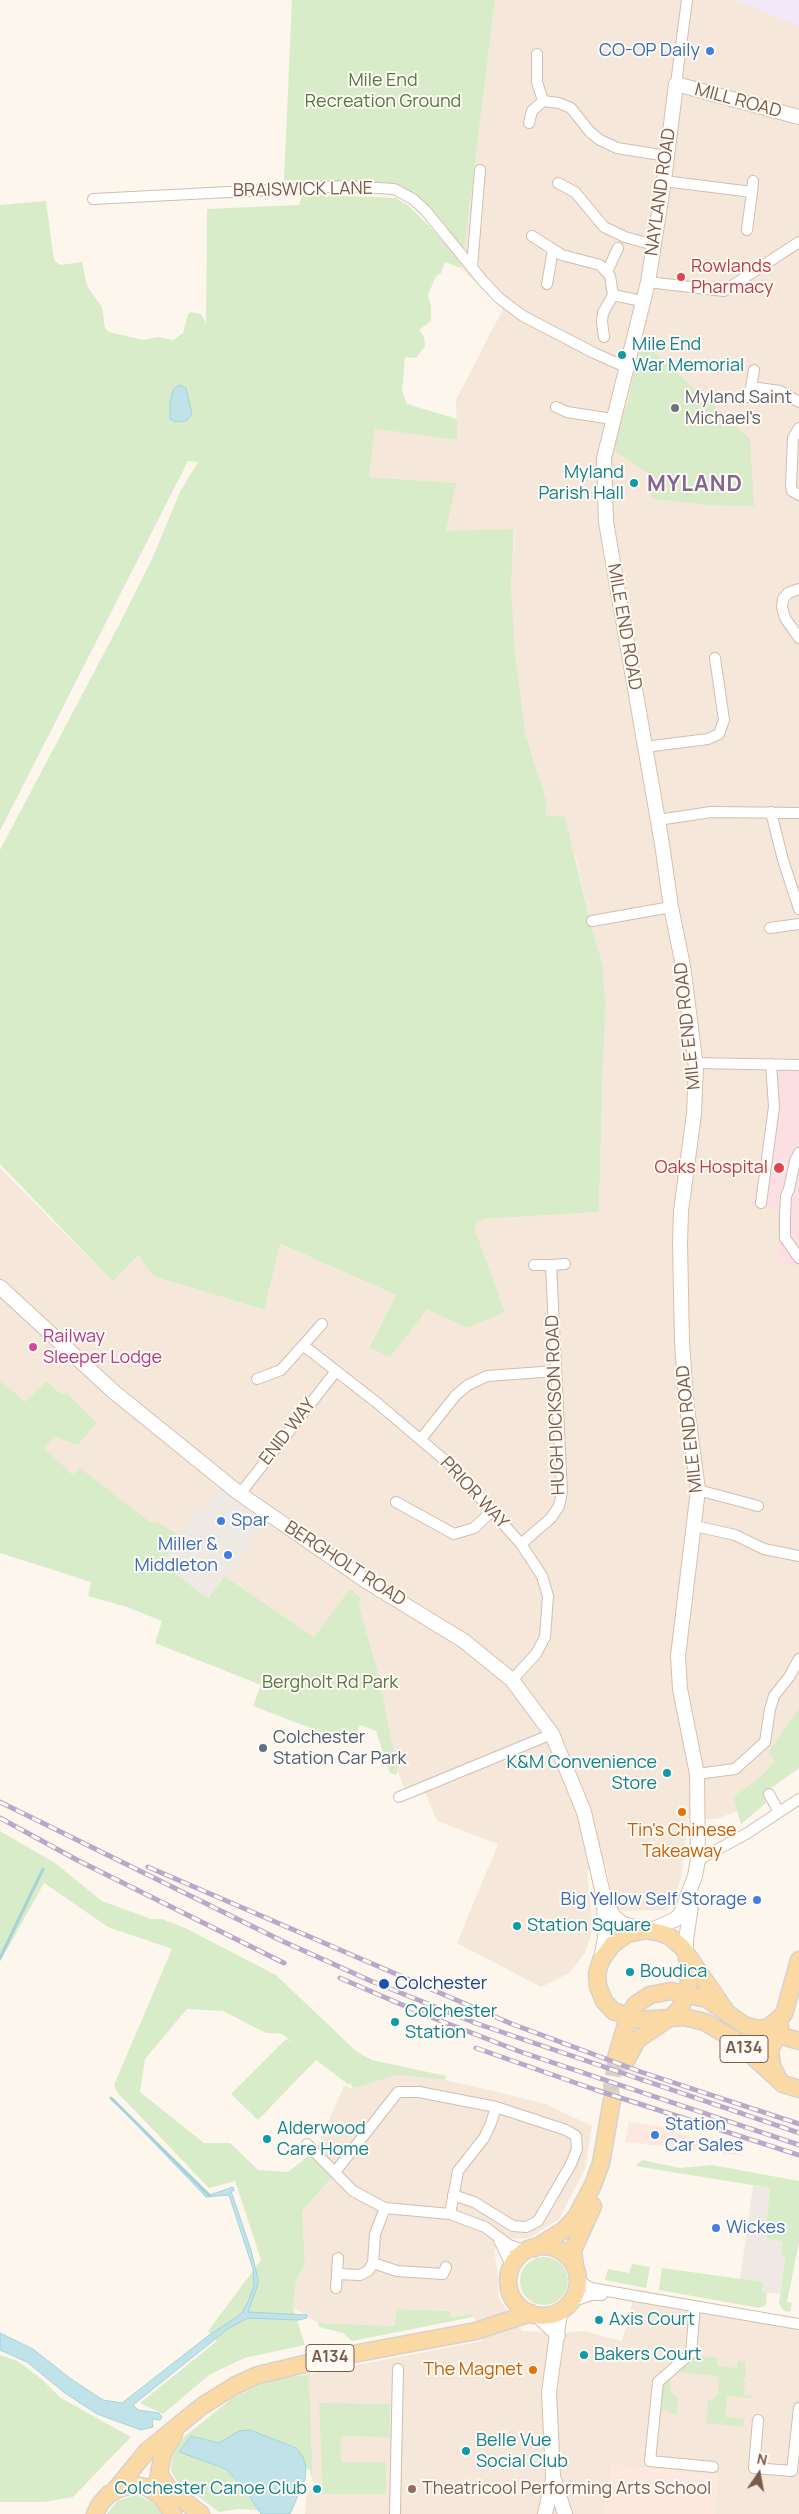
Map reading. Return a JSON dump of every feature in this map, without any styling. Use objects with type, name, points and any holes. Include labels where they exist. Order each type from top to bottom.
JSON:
[{"type":"main road","name":"A134","points":[[646,1930],[669,1936],[682,1947],[725,2010]]},
{"type":"main road","points":[[617,2017],[601,1996],[597,1981],[601,1960],[613,1944],[623,1936],[646,1930]]},
{"type":"main road","name":"A134","points":[[617,2017],[619,2057],[636,2040],[678,2011],[686,1994],[689,1976],[686,1954]]},
{"type":"main road","name":"A134","points":[[783,2084],[774,2072],[770,2051],[784,2014],[799,1960]]},
{"type":"main road","name":"A134","points":[[617,2017],[650,1995],[671,1991],[707,1999],[744,2025],[799,2041]]},
{"type":"main road","name":"A134","points":[[758,2029],[770,2027],[780,2020],[784,2014]]},
{"type":"main road","name":"A134","points":[[617,2017],[648,2021],[684,2017],[700,2020],[722,2031],[783,2084],[799,2088]]},
{"type":"main road","points":[[534,2314],[521,2307],[513,2298],[508,2281],[512,2267],[531,2249],[564,2230],[576,2217],[593,2185],[601,2163],[616,2102],[610,2166],[603,2187],[573,2250],[577,2290],[565,2306]]},
{"type":"main road","points":[[531,2249],[544,2247],[560,2251],[576,2273]]},
{"type":"main road","name":"A134","points":[[476,2331],[502,2312],[513,2298]]},
{"type":"main road","name":"A134","points":[[98,2509],[147,2451],[202,2406],[234,2386],[258,2375],[320,2360],[476,2331],[534,2314],[548,2315],[565,2306]]},
{"type":"main road","name":"A134","points":[[166,2503],[158,2479],[159,2470],[165,2447],[177,2428]]},
{"type":"main road","points":[[159,2470],[160,2477],[169,2489],[201,2514]]},
{"type":"main road","points":[[115,2490],[130,2486],[140,2486],[166,2503],[196,2514]]},
{"type":"main road","points":[[82,2514],[98,2509]]},
{"type":"street","name":"NAYLAND ROAD","points":[[623,382],[648,282],[664,181],[687,0]]},
{"type":"street","points":[[537,54],[535,68],[543,101]]},
{"type":"street","name":"MILL ROAD","points":[[676,84],[799,117]]},
{"type":"street","points":[[529,123],[532,111],[543,101],[559,103],[572,108],[590,132],[617,148],[667,156]]},
{"type":"street","points":[[472,267],[480,170]]},
{"type":"street","points":[[664,181],[752,187],[747,230]]},
{"type":"street","points":[[558,182],[575,192],[604,227],[625,237],[654,245]]},
{"type":"street","name":"BRAISWICK LANE","points":[[93,199],[346,186],[394,189],[414,199],[499,298],[523,316],[594,353],[628,368]]},
{"type":"street","points":[[532,236],[550,246],[553,250],[576,260],[600,265],[607,272],[614,288],[613,295],[603,313],[604,337]]},
{"type":"street","points":[[648,282],[724,291],[799,242]]},
{"type":"street","points":[[607,272],[618,248]]},
{"type":"street","points":[[547,284],[553,250]]},
{"type":"street","points":[[613,295],[642,301]]},
{"type":"street","points":[[754,370],[749,392],[780,391],[799,402]]},
{"type":"street","name":"MILE END ROAD","points":[[623,382],[612,419],[604,458],[606,522],[658,820],[671,907],[683,966],[696,1063],[695,1106],[681,1212],[680,1244],[685,1390],[698,1490],[678,1656],[680,1689],[696,1774],[698,1860],[693,1884],[686,1954]]},
{"type":"street","points":[[556,407],[567,412],[612,419]]},
{"type":"street","points":[[799,428],[794,438],[791,485],[792,491],[799,495]]},
{"type":"street","points":[[799,589],[788,593],[783,599],[782,607],[785,618],[799,638]]},
{"type":"street","points":[[645,747],[708,739],[719,734],[724,720],[715,658]]},
{"type":"street","points":[[658,820],[711,812],[799,812]]},
{"type":"street","points":[[771,812],[783,860],[799,909]]},
{"type":"street","points":[[592,921],[671,907]]},
{"type":"street","points":[[770,928],[799,924]]},
{"type":"street","points":[[696,1063],[799,1065]]},
{"type":"street","points":[[761,1203],[774,1108],[771,1064]]},
{"type":"street","points":[[799,1153],[794,1161],[786,1196],[785,1215],[785,1238],[799,1258]]},
{"type":"street","points":[[534,1265],[565,1264]]},
{"type":"street","name":"HUGH DICKSON ROAD","points":[[521,1544],[551,1518],[561,1499],[551,1265]]},
{"type":"street","name":"BERGHOLT ROAD","points":[[0,1287],[114,1392],[240,1494],[342,1565],[464,1641],[512,1680],[552,1734],[584,1812],[604,1898],[606,1938],[601,1960]]},
{"type":"street","points":[[257,1379],[281,1370],[322,1324]]},
{"type":"street","name":"PRIOR WAY","points":[[304,1346],[421,1439],[454,1468],[521,1544],[542,1576],[548,1596],[545,1636],[536,1654],[512,1680]]},
{"type":"street","points":[[421,1439],[456,1395],[468,1385],[487,1376],[556,1370]]},
{"type":"street","name":"ENID WAY","points":[[240,1494],[336,1371]]},
{"type":"street","points":[[698,1490],[758,1506]]},
{"type":"street","points":[[396,1502],[454,1534],[474,1528],[492,1511]]},
{"type":"street","points":[[695,1526],[735,1534],[764,1549],[799,1556]]},
{"type":"street","points":[[696,1774],[734,1770],[766,1742],[770,1709],[774,1696],[790,1677],[798,1662]]},
{"type":"street","points":[[399,1797],[552,1734]]},
{"type":"street","points":[[769,1794],[779,1812]]},
{"type":"street","points":[[698,1860],[746,1834],[799,1799]]},
{"type":"street","name":"MILE END ROAD","points":[[646,1930],[676,1919],[684,1909],[693,1884]]},
{"type":"street","name":"BERGHOLT ROAD","points":[[604,1898],[611,1913],[619,1921],[646,1930]]},
{"type":"street","points":[[335,2172],[398,2092],[419,2092],[496,2107],[572,2132],[576,2136],[578,2143],[571,2164],[538,2221],[526,2227],[513,2226],[474,2202],[453,2195]]},
{"type":"street","points":[[450,2214],[458,2170],[484,2138],[492,2123],[496,2107]]},
{"type":"street","points":[[307,2144],[353,2191],[385,2208],[450,2214],[485,2227],[499,2240],[512,2267]]},
{"type":"street","points":[[337,2274],[360,2275],[368,2271],[373,2263],[376,2234],[385,2208]]},
{"type":"street","points":[[499,2240],[531,2249]]},
{"type":"street","points":[[336,2288],[338,2258]]},
{"type":"street","points":[[373,2263],[397,2271],[443,2274],[446,2267]]},
{"type":"street","points":[[576,2273],[591,2288],[799,2324]]},
{"type":"street","points":[[545,2514],[553,2477],[549,2392],[565,2306],[591,2294],[640,2297]]},
{"type":"street","points":[[695,2306],[691,2352],[658,2382],[650,2461],[714,2467]]},
{"type":"street","points":[[534,2314],[558,2336]]},
{"type":"street","points":[[395,2514],[398,2369]]},
{"type":"street","points":[[758,2420],[754,2468],[796,2471],[799,2408]]},
{"type":"street","points":[[553,2477],[565,2514]]},
{"type":"shaded area","points":[[495,0],[799,0],[799,1708],[768,1752],[776,1760],[760,1777],[733,1797],[738,1811],[716,1819],[688,1819],[681,1879],[668,1910],[614,1911],[606,1864],[587,1870],[593,1929],[585,1953],[569,1973],[541,1987],[457,1943],[498,1844],[437,1821],[425,1792],[408,1798],[398,1772],[379,1676],[359,1606],[350,1590],[314,1637],[173,1540],[80,1469],[73,1475],[44,1447],[55,1437],[78,1445],[97,1423],[66,1393],[64,1395],[46,1381],[25,1403],[0,1380],[0,1168],[113,1282],[138,1254],[153,1276],[263,1310],[279,1244],[396,1295],[369,1346],[427,1309],[505,1312],[474,1227],[483,1219],[599,1212],[606,1006],[604,969],[591,925],[575,855],[560,816],[545,815],[547,802],[526,736],[515,653],[510,589],[515,531],[446,531],[455,483],[369,477],[375,429],[457,440],[456,400],[503,309],[461,268]]},
{"type":"shaded area","points":[[737,0],[799,0],[799,26]]},
{"type":"shaded area","name":"Oaks Hospital","points":[[783,1057],[799,1059],[799,1268],[777,1260],[779,1249],[777,1209],[752,1205],[767,1131],[770,1074]]},
{"type":"shaded area","points":[[220,1488],[265,1523],[229,1579],[225,1576],[208,1598],[160,1562],[195,1510],[200,1514]]},
{"type":"shaded area","points":[[398,2075],[445,2080],[545,2104],[592,2126],[585,2169],[559,2219],[529,2238],[504,2239],[494,2251],[498,2273],[498,2297],[522,2331],[564,2333],[584,2331],[622,2341],[636,2289],[799,2319],[799,2514],[714,2514],[718,2476],[612,2465],[604,2514],[305,2514],[306,2498],[313,2483],[309,2374],[483,2341],[473,2314],[451,2317],[450,2311],[398,2309],[395,2326],[318,2323],[293,2308],[296,2282],[305,2263],[302,2211],[333,2176],[311,2154],[320,2140],[344,2086],[351,2088]]},
{"type":"shaded area","name":"Station Car Sales","points":[[629,2122],[662,2127],[745,2156],[625,2142]]},
{"type":"shaded area","points":[[753,2186],[770,2188],[766,2224],[768,2224],[767,2238],[783,2240],[781,2252],[785,2259],[780,2294],[762,2292],[763,2282],[740,2279]]},
{"type":"shaded area","points":[[612,2465],[718,2476],[714,2514],[604,2514]]},
{"type":"green space","name":"Mile End Recreation Ground","points":[[292,0],[495,0],[464,250],[425,203],[409,191],[394,184],[284,180]]},
{"type":"green space","points":[[303,194],[396,198],[409,206],[462,262],[461,268],[445,262],[441,273],[436,276],[428,295],[431,306],[431,321],[419,330],[424,337],[425,346],[416,358],[405,357],[402,391],[407,404],[457,419],[457,440],[375,429],[369,477],[456,483],[446,531],[514,529],[511,587],[515,653],[526,736],[547,802],[545,815],[565,817],[591,925],[604,969],[606,1006],[599,1212],[483,1219],[474,1227],[505,1312],[467,1328],[427,1309],[390,1357],[369,1347],[396,1295],[280,1244],[264,1310],[153,1276],[138,1255],[113,1282],[0,1164],[0,850],[121,621],[152,559],[180,492],[198,462],[188,461],[0,831],[0,205],[46,201],[54,260],[60,265],[82,262],[87,286],[102,307],[105,328],[109,332],[143,340],[158,337],[173,340],[183,333],[188,314],[191,312],[201,314],[206,323],[207,209],[299,205]]},
{"type":"green space","points":[[641,340],[750,439],[754,506],[709,505],[655,499],[650,496],[655,486],[654,478],[612,449],[628,402]]},
{"type":"green space","name":"Bergholt Rd Park","points":[[0,1380],[25,1402],[46,1381],[63,1395],[66,1392],[97,1423],[78,1445],[55,1437],[44,1447],[73,1475],[80,1468],[150,1522],[159,1523],[177,1534],[175,1540],[178,1543],[160,1562],[208,1598],[225,1576],[314,1637],[350,1589],[361,1598],[359,1606],[379,1676],[398,1772],[396,1775],[390,1773],[376,1731],[360,1725],[352,1744],[253,1706],[261,1685],[155,1643],[162,1621],[127,1607],[88,1596],[91,1582],[0,1553]]},
{"type":"green space","points":[[799,1708],[799,1768],[763,1794],[766,1803],[741,1824],[733,1797],[760,1777],[775,1761],[768,1752]]},
{"type":"green space","points":[[0,1831],[55,1863],[102,1901],[151,1919],[162,1919],[185,1928],[276,1975],[356,2051],[372,2060],[446,2076],[445,2080],[398,2075],[353,2088],[350,2082],[349,2085],[316,2060],[258,2120],[231,2094],[286,2039],[292,2042],[282,2034],[266,2033],[223,2011],[187,2009],[145,2059],[140,2092],[204,2143],[230,2143],[258,2170],[288,2172],[311,2154],[333,2176],[302,2211],[305,2263],[296,2282],[293,2308],[305,2345],[244,2358],[209,2375],[163,2414],[140,2403],[217,2341],[208,2331],[261,2260],[235,2181],[209,2188],[117,2092],[114,2085],[172,1949],[108,1927],[44,1883],[0,1962]]},
{"type":"green space","points":[[642,2160],[680,2168],[712,2165],[799,2181],[799,2242],[787,2302],[792,2303],[790,2312],[784,2311],[779,2304],[785,2259],[781,2252],[783,2241],[767,2239],[768,2224],[766,2224],[770,2188],[635,2166]]},
{"type":"green space","points":[[539,2257],[549,2257],[561,2264],[568,2276],[568,2286],[561,2298],[549,2305],[539,2305],[531,2301],[524,2294],[520,2286],[520,2276],[524,2268],[531,2261]]},
{"type":"green space","points":[[632,2264],[650,2267],[646,2288],[605,2280],[608,2269],[629,2273]]},
{"type":"green space","points":[[662,2268],[763,2282],[762,2292],[767,2293],[766,2305],[759,2308],[659,2290]]},
{"type":"green space","points":[[397,2309],[450,2311],[451,2317],[473,2314],[473,2317],[352,2341],[343,2333],[319,2327],[318,2323],[395,2326]]},
{"type":"green space","points":[[0,2355],[17,2361],[39,2377],[61,2398],[131,2437],[73,2497],[44,2502],[0,2502]]},
{"type":"green space","points":[[694,2356],[718,2358],[717,2366],[737,2368],[738,2360],[745,2362],[746,2377],[742,2381],[745,2383],[744,2394],[753,2396],[752,2398],[727,2396],[725,2417],[744,2419],[743,2427],[706,2423],[708,2399],[712,2400],[718,2394],[719,2379],[716,2376],[675,2372],[671,2376],[670,2390],[678,2399],[677,2415],[670,2414],[670,2412],[662,2409],[662,2400],[660,2400],[662,2382]]},
{"type":"green space","points":[[309,2374],[313,2483],[310,2470],[306,2467],[296,2448],[268,2437],[219,2443],[191,2436],[180,2452],[226,2469],[259,2510],[238,2509],[219,2512],[177,2481],[171,2471],[173,2451],[185,2436],[234,2397],[271,2380]]},
{"type":"green space","points":[[319,2403],[390,2404],[390,2437],[341,2436],[341,2462],[386,2462],[386,2494],[323,2494]]},
{"type":"green space","points":[[136,2495],[154,2502],[162,2514],[107,2514],[117,2501]]},
{"type":"water","points":[[179,385],[186,388],[192,414],[186,421],[177,422],[170,419],[170,403],[173,390]]},
{"type":"water","points":[[111,2098],[206,2194],[210,2195],[233,2187],[234,2191],[231,2191],[251,2250],[258,2279],[248,2312],[307,2315],[307,2318],[298,2320],[248,2318],[229,2328],[133,2405],[138,2410],[159,2413],[162,2417],[160,2420],[152,2419],[153,2427],[141,2430],[97,2414],[65,2393],[27,2362],[0,2350],[0,2333],[33,2349],[71,2379],[103,2400],[122,2403],[208,2336],[241,2314],[248,2302],[254,2285],[253,2269],[229,2195],[206,2197]]},
{"type":"water","points":[[250,2430],[296,2448],[303,2457],[306,2467],[305,2479],[290,2514],[261,2514],[247,2493],[226,2469],[179,2452],[191,2436],[219,2443],[239,2431]]},
{"type":"waterway","points":[[0,1958],[43,1869]]},
{"type":"waterway","points":[[111,2098],[210,2196]]},
{"type":"tunnel","points":[[612,2100],[611,2086],[616,2058]]},
{"type":"railway","points":[[0,1802],[280,1940],[371,1981],[478,2024],[799,2133]]},
{"type":"railway","points":[[0,1818],[77,1860],[284,1963]]},
{"type":"railway","points":[[148,1867],[512,2024],[641,2072],[799,2124]]},
{"type":"railway","points":[[340,1978],[428,2016],[521,2052],[799,2145]]},
{"type":"railway","points":[[476,2048],[596,2090],[799,2155]]},
{"type":"place","name":"CO-OP Daily","points":[[710,51]]},
{"type":"place","name":"Rowlands Pharmacy","points":[[681,277]]},
{"type":"place","name":"Mile End War Memorial","points":[[622,355]]},
{"type":"place","name":"Myland Saint Michael's","points":[[675,408]]},
{"type":"place","name":"Myland Parish Hall","points":[[634,483]]},
{"type":"place","name":"Oaks Hospital","points":[[779,1168]]},
{"type":"place","name":"Railway Sleeper Lodge","points":[[33,1347]]},
{"type":"place","name":"Spar","points":[[221,1521]]},
{"type":"place","name":"Miller & Middleton","points":[[228,1555]]},
{"type":"place","name":"Colchester Station Car Park","points":[[263,1748]]},
{"type":"place","name":"K&M Convenience Store","points":[[667,1773]]},
{"type":"place","name":"Tin's Chinese Takeaway","points":[[682,1812]]},
{"type":"place","name":"Big Yellow Self Storage","points":[[757,1900]]},
{"type":"place","name":"Station Square","points":[[517,1926]]},
{"type":"place","name":"Boudica","points":[[630,1972]]},
{"type":"place","name":"Colchester","points":[[384,1984]]},
{"type":"place","name":"Colchester Station","points":[[395,2022]]},
{"type":"place","name":"Station Car Sales","points":[[655,2135]]},
{"type":"place","name":"Alderwood Care Home","points":[[267,2139]]},
{"type":"place","name":"Wickes","points":[[716,2228]]},
{"type":"place","name":"Axis Court","points":[[599,2320]]},
{"type":"place","name":"Bakers Court","points":[[584,2355]]},
{"type":"place","name":"The Magnet","points":[[533,2370]]},
{"type":"place","name":"Belle Vue Social Club","points":[[466,2451]]},
{"type":"place","name":"Colchester Canoe Club","points":[[317,2489]]},
{"type":"place","name":"Theatricool Performing Arts School","points":[[412,2489]]},
{"type":"district","name":"MYLAND","points":[[695,485]]}]
